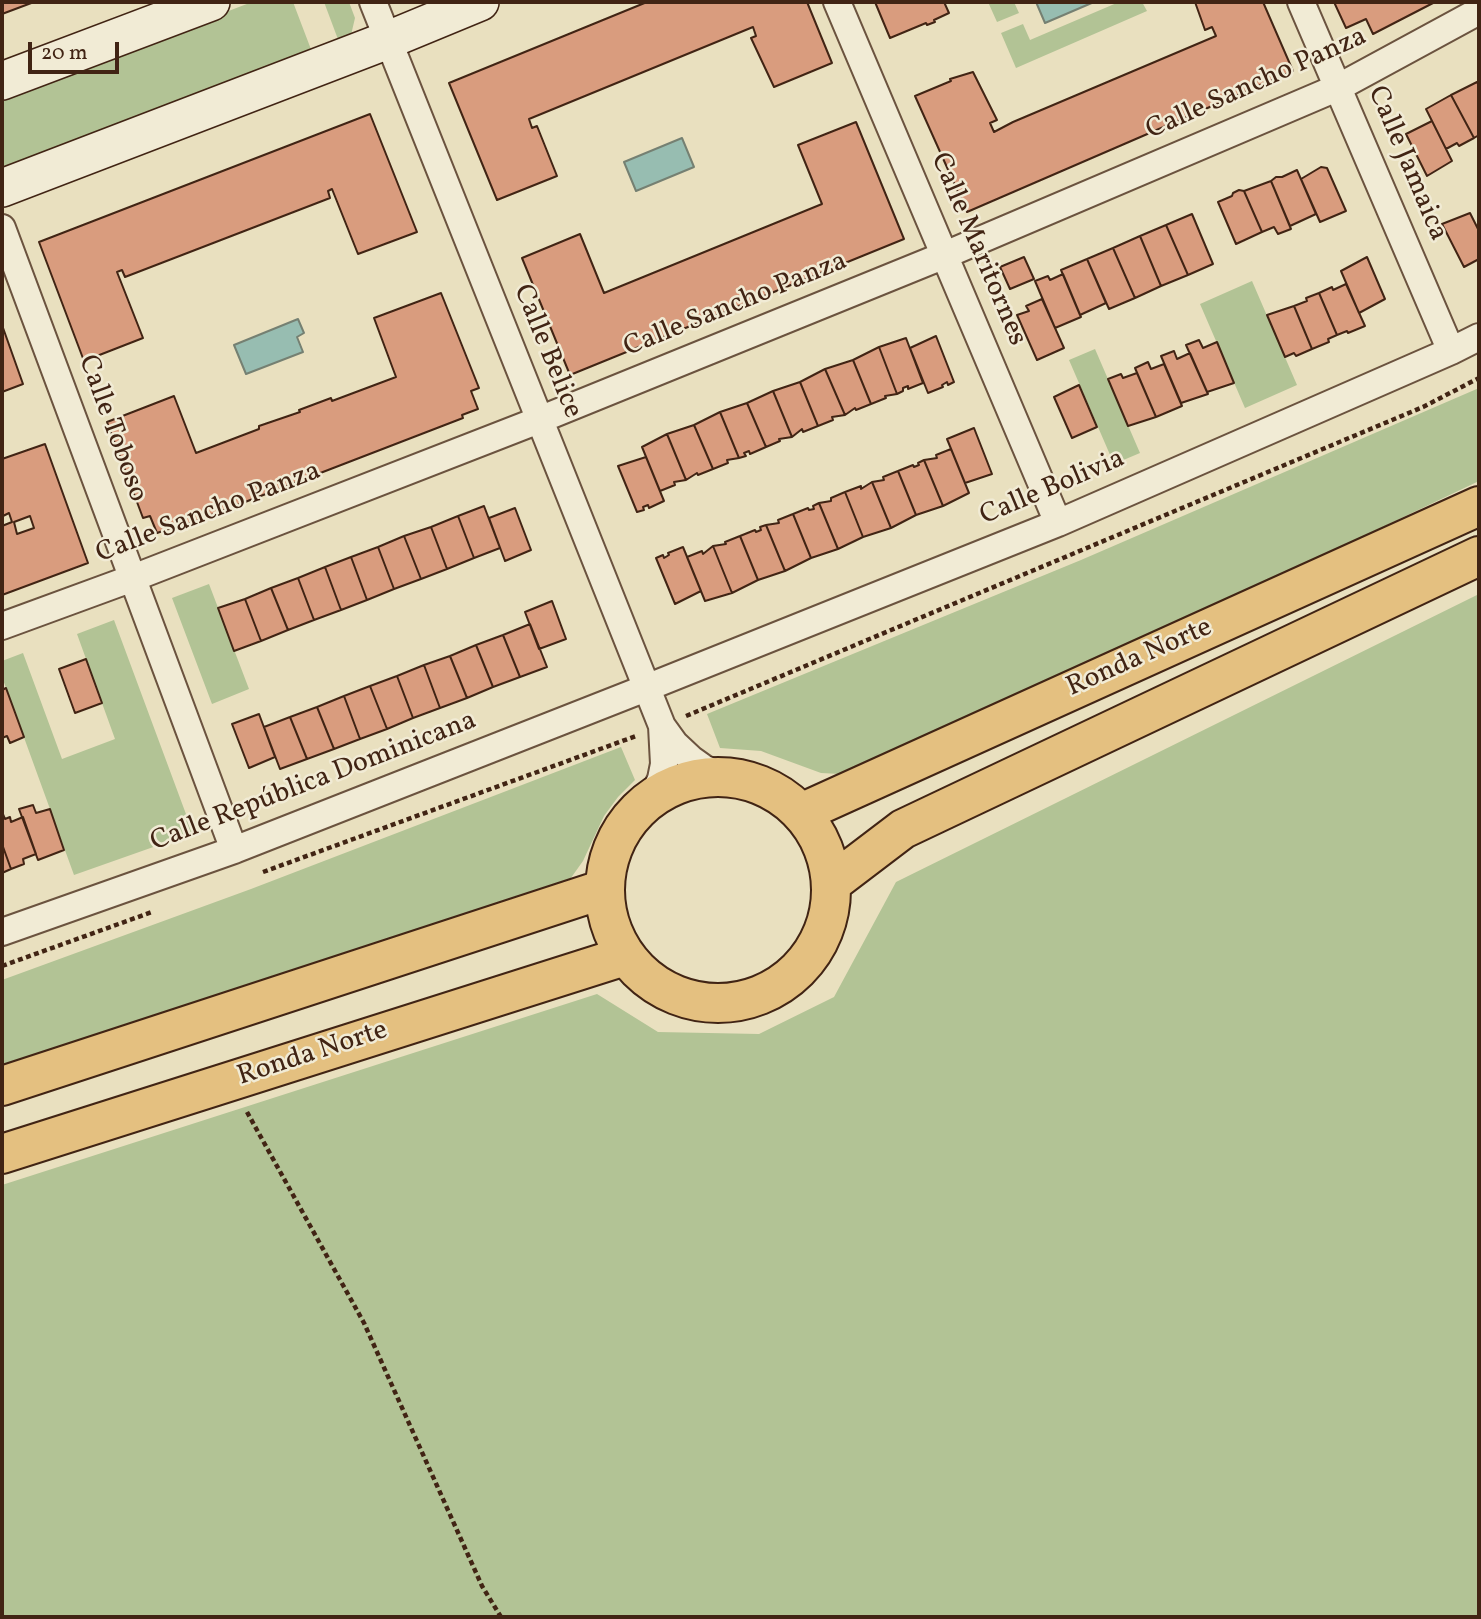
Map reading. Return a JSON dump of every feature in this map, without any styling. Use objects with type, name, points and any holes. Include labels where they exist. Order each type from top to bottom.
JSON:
[{"type":"main road","points":[[2,81],[211,2]]},
{"type":"main road","points":[[2,188],[480,2]]},
{"type":"main road","name":"Ronda Norte","points":[[801,813],[1479,506]]},
{"type":"main road","name":"Ronda Norte","points":[[832,883],[903,830],[1479,556]]},
{"type":"main road","points":[[705,778],[740,779],[773,791],[801,813],[822,845],[832,883],[828,919],[813,953],[788,980],[756,998],[720,1004],[683,998],[651,982],[625,956],[609,924],[604,890],[609,858],[623,829],[643,805],[670,788],[705,778]]},
{"type":"main road","points":[[2,1086],[604,890]]},
{"type":"main road","name":"Ronda Norte","points":[[2,1154],[625,956]]},
{"type":"street","name":"Calle Belice","points":[[373,2],[662,726],[675,744],[691,759],[705,769],[731,779]]},
{"type":"street","name":"Calle Maritornes","points":[[837,2],[1058,523]]},
{"type":"street","name":"Calle Jamaica","points":[[1301,2],[1451,351]]},
{"type":"street","name":"Calle Sancho Panza","points":[[2,626],[133,578],[539,420],[945,256],[1339,87],[1479,11]]},
{"type":"street","name":"Calle Toboso","points":[[2,228],[233,850]]},
{"type":"street","name":"Calle Bolivia","points":[[646,688],[1058,523],[1479,337]]},
{"type":"street","name":"Calle República Dominicana","points":[[2,932],[233,850],[646,688]]},
{"type":"street","name":"Calle Belice","points":[[652,800],[664,764],[662,726]]},
{"type":"path","points":[[252,876],[662,726],[1423,407],[1479,378]]},
{"type":"path","points":[[2,966],[160,909]]},
{"type":"path","points":[[230,1081],[364,1323],[482,1586],[501,1617]]},
{"type":"green space","points":[[252,2],[293,2],[312,52],[2,172],[2,98]]},
{"type":"green space","points":[[324,2],[349,2],[355,18],[351,35],[339,42]]},
{"type":"green space","points":[[988,2],[1014,2],[1019,13],[997,22]]},
{"type":"green space","points":[[1119,2],[1142,2],[1147,11],[1016,68],[1001,33],[1023,24],[1030,40]]},
{"type":"green space","points":[[1252,281],[1297,385],[1245,408],[1200,304]]},
{"type":"green space","points":[[1095,349],[1140,453],[1114,464],[1069,360]]},
{"type":"green space","points":[[1479,388],[1479,481],[887,763],[840,774],[821,773],[761,751],[720,748],[707,714],[1081,560]]},
{"type":"green space","points":[[209,584],[249,689],[212,704],[172,598]]},
{"type":"green space","points":[[1479,594],[1479,1617],[2,1617],[2,1185],[597,994],[658,1032],[759,1034],[834,997],[896,882]]},
{"type":"green space","points":[[114,620],[193,833],[74,875],[2,677],[2,661],[23,653],[62,759],[115,739],[77,634]]},
{"type":"green space","points":[[621,747],[635,780],[604,816],[583,861],[568,882],[2,1072],[2,980],[251,889]]},
{"type":"water","points":[[1036,2],[1094,2],[1045,23]]},
{"type":"water","points":[[682,138],[694,167],[636,191],[624,162]]},
{"type":"water","points":[[298,319],[304,333],[297,337],[303,352],[246,374],[234,345]]},
{"type":"building","points":[[2,2],[34,2],[2,14]]},
{"type":"building","points":[[647,2],[807,2],[832,63],[774,87],[751,38],[756,36],[753,27],[529,119],[532,128],[537,126],[557,176],[497,200],[449,83]]},
{"type":"building","points":[[875,2],[944,2],[949,13],[934,20],[935,22],[890,38]]},
{"type":"building","points":[[1195,2],[1263,2],[1293,71],[967,212],[915,96],[951,81],[950,79],[973,72],[997,120],[990,123],[994,132],[1216,36],[1212,27],[1205,30]]},
{"type":"building","points":[[1334,2],[1435,2],[1373,34],[1366,19],[1346,28]]},
{"type":"building","points":[[1477,82],[1479,135],[1474,138],[1451,95]]},
{"type":"building","points":[[1451,95],[1474,138],[1446,149],[1426,109]]},
{"type":"building","points":[[370,114],[417,232],[358,254],[332,189],[328,191],[330,198],[125,277],[122,270],[117,272],[143,338],[84,361],[39,242]]},
{"type":"building","points":[[1432,121],[1452,161],[1427,176],[1406,134]]},
{"type":"building","points":[[856,122],[904,239],[570,375],[522,258],[580,234],[604,293],[822,204],[798,145]]},
{"type":"building","points":[[1321,167],[1327,168],[1346,211],[1320,222],[1301,179]]},
{"type":"building","points":[[1297,170],[1316,214],[1290,226],[1271,181]]},
{"type":"building","points":[[1271,181],[1291,229],[1278,234],[1274,227],[1262,232],[1244,191]]},
{"type":"building","points":[[1239,190],[1244,191],[1262,232],[1236,244],[1218,202]]},
{"type":"building","points":[[1470,213],[1479,231],[1479,259],[1464,267],[1442,224]]},
{"type":"building","points":[[1192,214],[1213,264],[1188,275],[1166,225]]},
{"type":"building","points":[[1166,225],[1188,275],[1161,286],[1140,236]]},
{"type":"building","points":[[1140,236],[1161,286],[1135,298],[1113,248]]},
{"type":"building","points":[[1113,248],[1135,298],[1109,309],[1087,259]]},
{"type":"building","points":[[1024,257],[1034,279],[1010,289],[1000,267]]},
{"type":"building","points":[[1367,257],[1385,299],[1359,313],[1341,271]]},
{"type":"building","points":[[1087,259],[1106,303],[1080,315],[1061,270]]},
{"type":"building","points":[[1063,274],[1081,317],[1055,328],[1035,281],[1048,276],[1050,280]]},
{"type":"building","points":[[1346,284],[1365,326],[1337,335],[1319,293]]},
{"type":"building","points":[[441,293],[479,388],[471,391],[478,409],[462,415],[463,418],[175,529],[174,527],[157,533],[150,516],[143,518],[107,422],[174,396],[196,453],[300,412],[299,410],[331,398],[332,401],[396,377],[374,318]]},
{"type":"building","points":[[1319,293],[1337,335],[1328,339],[1329,342],[1312,349],[1294,306]]},
{"type":"building","points":[[1042,299],[1064,348],[1037,360],[1017,315],[1029,311],[1026,306]]},
{"type":"building","points":[[1294,306],[1312,349],[1296,356],[1294,353],[1285,357],[1267,315]]},
{"type":"building","points":[[2,325],[23,384],[2,392]]},
{"type":"building","points":[[936,336],[954,382],[948,385],[947,382],[943,387],[928,393],[910,348]]},
{"type":"building","points":[[906,338],[923,383],[908,389],[908,386],[903,388],[903,391],[897,394],[879,347]]},
{"type":"building","points":[[1199,340],[1203,348],[1217,342],[1234,383],[1207,392],[1186,345]]},
{"type":"building","points":[[879,347],[897,394],[885,396],[886,398],[871,404],[853,360]]},
{"type":"building","points":[[1174,351],[1177,359],[1190,353],[1208,394],[1181,403],[1161,356]]},
{"type":"building","points":[[853,360],[871,404],[856,410],[855,408],[845,415],[825,369]]},
{"type":"building","points":[[1148,362],[1151,369],[1164,364],[1182,406],[1156,417],[1135,368]]},
{"type":"building","points":[[825,369],[845,415],[832,417],[833,420],[818,426],[800,382]]},
{"type":"building","points":[[1137,373],[1156,417],[1128,426],[1108,379],[1121,374],[1123,378]]},
{"type":"building","points":[[800,382],[818,426],[803,432],[802,429],[792,437],[773,391]]},
{"type":"building","points":[[1079,385],[1097,427],[1072,438],[1054,397]]},
{"type":"building","points":[[773,391],[792,437],[779,439],[780,441],[766,447],[747,403]]},
{"type":"building","points":[[747,403],[766,447],[750,454],[749,451],[744,453],[746,456],[739,458],[720,412]]},
{"type":"building","points":[[720,412],[739,458],[727,460],[728,463],[713,469],[694,425]]},
{"type":"building","points":[[694,425],[713,469],[698,475],[697,473],[686,480],[667,434]]},
{"type":"building","points":[[974,428],[992,474],[965,483],[947,439]]},
{"type":"building","points":[[667,434],[686,480],[674,482],[675,485],[660,491],[642,447]]},
{"type":"building","points":[[45,444],[88,563],[2,595],[2,526],[12,522],[9,513],[3,516],[2,513],[2,459]],"holes":[[[30,516],[34,528],[17,534],[14,522]]]},
{"type":"building","points":[[951,449],[969,493],[943,506],[924,460],[937,458],[936,455]]},
{"type":"building","points":[[646,457],[664,501],[649,508],[648,505],[643,507],[644,510],[637,512],[618,466]]},
{"type":"building","points":[[924,460],[943,506],[916,515],[898,471],[919,465],[918,463]]},
{"type":"building","points":[[898,471],[916,515],[891,528],[872,482],[884,480],[883,477]]},
{"type":"building","points":[[872,482],[891,528],[863,537],[845,492],[861,486],[861,489]]},
{"type":"building","points":[[845,492],[863,537],[838,549],[819,503],[831,501],[831,498]]},
{"type":"building","points":[[819,503],[838,549],[811,558],[793,514],[808,508],[814,509],[813,506]]},
{"type":"building","points":[[484,506],[500,548],[474,558],[458,516]]},
{"type":"building","points":[[515,508],[531,550],[505,561],[489,518]]},
{"type":"building","points":[[793,514],[811,558],[785,571],[766,525],[779,523],[778,520]]},
{"type":"building","points":[[458,516],[474,558],[447,569],[431,527]]},
{"type":"building","points":[[766,525],[785,571],[758,580],[740,536],[761,530],[760,527]]},
{"type":"building","points":[[431,527],[447,569],[421,579],[404,536]]},
{"type":"building","points":[[404,536],[421,579],[394,589],[378,547]]},
{"type":"building","points":[[740,536],[758,580],[732,593],[713,546],[726,544],[725,542]]},
{"type":"building","points":[[713,546],[732,593],[705,601],[687,557],[702,551],[703,554]]},
{"type":"building","points":[[378,547],[394,589],[367,600],[351,557]]},
{"type":"building","points":[[683,547],[701,591],[675,604],[656,558],[663,555],[664,558],[668,553]]},
{"type":"building","points":[[351,557],[367,600],[341,610],[325,567]]},
{"type":"building","points":[[325,567],[341,610],[314,620],[298,578]]},
{"type":"building","points":[[298,578],[314,620],[288,630],[271,588]]},
{"type":"building","points":[[271,588],[288,630],[261,641],[245,599]]},
{"type":"building","points":[[245,599],[261,641],[234,651],[218,608]]},
{"type":"building","points":[[552,601],[566,639],[539,649],[525,612]]},
{"type":"building","points":[[530,624],[547,667],[520,677],[503,635]]},
{"type":"building","points":[[503,635],[520,677],[493,687],[476,645]]},
{"type":"building","points":[[476,645],[493,687],[467,698],[450,656]]},
{"type":"building","points":[[450,656],[467,698],[440,708],[424,665]]},
{"type":"building","points":[[86,659],[102,703],[75,713],[59,669]]},
{"type":"building","points":[[424,665],[440,708],[413,718],[397,676]]},
{"type":"building","points":[[397,676],[413,718],[387,729],[370,686]]},
{"type":"building","points":[[370,686],[387,729],[360,739],[344,696]]},
{"type":"building","points":[[6,688],[24,737],[10,743],[7,736],[2,738],[2,690]]},
{"type":"building","points":[[344,696],[360,739],[334,749],[317,707]]},
{"type":"building","points":[[317,707],[334,749],[307,759],[290,717]]},
{"type":"building","points":[[259,714],[275,757],[249,768],[232,724]]},
{"type":"building","points":[[290,717],[307,759],[280,769],[264,727]]},
{"type":"building","points":[[33,805],[36,813],[50,809],[64,850],[38,860],[19,809]]},
{"type":"building","points":[[3,814],[5,819],[10,817],[11,822],[23,817],[36,854],[23,859],[24,864],[11,869],[2,844]]},
{"type":"building","points":[[2,844],[11,869],[2,873]]}]
